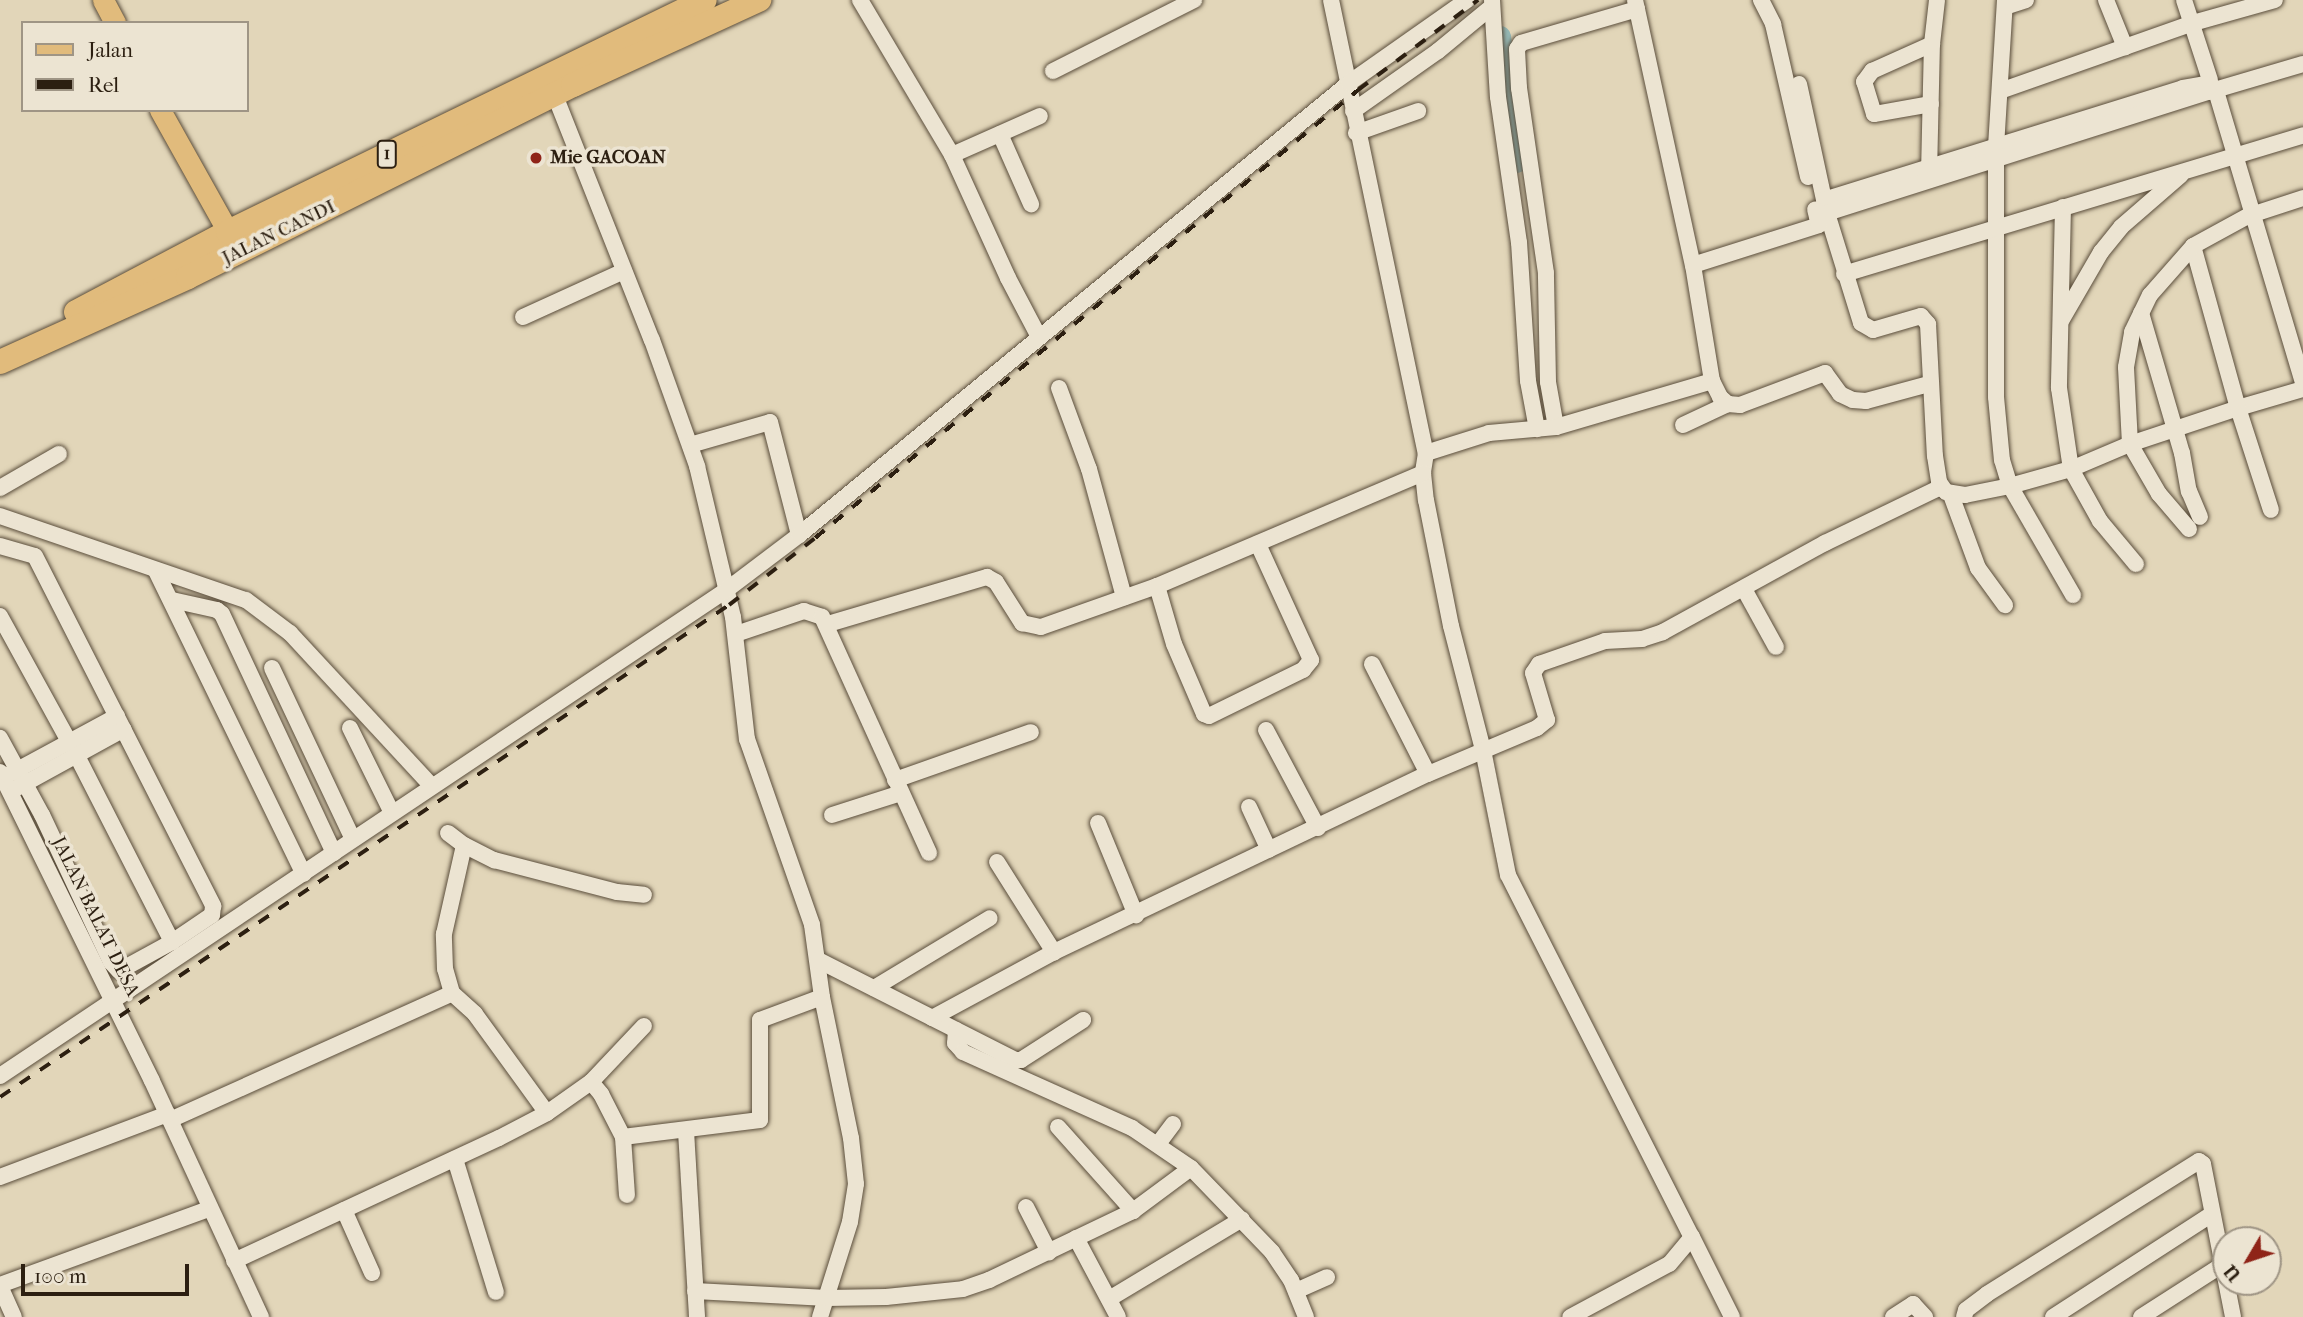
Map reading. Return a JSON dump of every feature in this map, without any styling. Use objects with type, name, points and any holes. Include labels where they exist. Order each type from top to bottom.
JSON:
[{"type":"highway","name":"1","points":[[550,86],[705,0]]},
{"type":"highway","name":"1","points":[[550,86],[759,0]]},
{"type":"highway","name":"JALAN CANDI","points":[[0,362],[234,242],[550,86]]},
{"type":"highway","name":"JALAN CANDI","points":[[0,348],[234,242]]},
{"type":"main road","points":[[103,0],[114,21]]},
{"type":"main road","points":[[161,112],[234,242]]},
{"type":"street","points":[[860,0],[952,155],[1008,278],[1039,337]]},
{"type":"street","points":[[1053,71],[1194,0]]},
{"type":"street","points":[[1331,0],[1349,83],[1356,133],[1426,453],[1423,473],[1451,626],[1483,750],[1512,885],[1687,1244],[1732,1317]]},
{"type":"street","points":[[0,1076],[725,591],[799,535],[1349,83],[1467,0]]},
{"type":"street","points":[[1761,0],[1773,24],[1823,215],[1864,327],[1873,330],[1915,317],[1925,318],[1929,332],[1934,456],[1978,568],[2006,606]]},
{"type":"street","points":[[1929,173],[1931,44],[1937,0]]},
{"type":"street","points":[[2025,0],[2005,4],[1996,154],[1996,397],[2002,460],[2010,486],[2073,595]]},
{"type":"street","points":[[2106,0],[2125,47]]},
{"type":"street","points":[[2184,0],[2303,382]]},
{"type":"street","points":[[2000,91],[2193,23],[2264,2]]},
{"type":"street","points":[[1353,111],[1438,51],[1491,3]]},
{"type":"street","points":[[1491,3],[1498,97],[1519,242],[1528,381],[1547,428]]},
{"type":"street","points":[[1547,428],[1546,273],[1519,88],[1517,49],[1521,43],[1637,3],[1693,265],[1712,381],[1728,404]]},
{"type":"street","points":[[1931,44],[1872,71],[1864,82],[1874,114],[1931,104]]},
{"type":"street","points":[[1693,265],[1929,173],[2212,87],[2303,54]]},
{"type":"street","points":[[2212,87],[2303,64]]},
{"type":"street","points":[[1799,85],[1823,215]]},
{"type":"street","points":[[550,86],[690,445],[712,522],[736,634],[747,740],[808,909],[819,964],[821,991],[851,1138],[856,1184],[850,1222],[820,1317]]},
{"type":"street","points":[[1356,133],[1418,111]]},
{"type":"street","points":[[952,155],[1040,116]]},
{"type":"street","points":[[1000,134],[1031,204]]},
{"type":"street","points":[[1844,274],[2303,135]]},
{"type":"street","points":[[2059,323],[2102,252],[2121,227],[2188,170]]},
{"type":"street","points":[[2141,313],[2175,431],[2195,523],[2167,503],[2130,444],[2128,349],[2141,313],[2158,286],[2193,246],[2252,217],[2303,198]]},
{"type":"street","points":[[2063,207],[2059,388],[2071,469],[2100,521],[2136,564]]},
{"type":"street","points":[[2193,246],[2238,408],[2271,510]]},
{"type":"street","points":[[523,317],[624,271]]},
{"type":"street","points":[[1684,425],[1728,404],[1745,403],[1825,373],[1840,394],[1853,400],[1867,401],[1929,384]]},
{"type":"street","points":[[1426,453],[1489,433],[1547,428],[1712,381]]},
{"type":"street","points":[[1059,388],[1089,469],[1144,590],[1174,644],[1204,714],[1209,716],[1303,670],[1311,660],[1258,544]]},
{"type":"street","points":[[932,1018],[1054,952],[1433,772],[1537,728],[1546,720],[1533,673],[1539,664],[1592,644],[1627,640],[1668,630],[1825,543],[1946,491],[2010,486],[2071,469],[2130,444],[2303,389]]},
{"type":"street","points":[[690,445],[770,422],[799,535]]},
{"type":"street","points":[[0,488],[59,454]]},
{"type":"street","points":[[828,624],[987,578],[996,582],[1015,615],[1031,627],[1055,624],[1258,544],[1423,473]]},
{"type":"street","points":[[2167,503],[2189,491]]},
{"type":"street","points":[[0,516],[164,586],[222,614],[334,853]]},
{"type":"street","points":[[0,546],[35,556],[214,909],[210,917],[122,971],[114,966],[11,779],[0,738]]},
{"type":"street","points":[[164,586],[246,600],[275,621],[430,786]]},
{"type":"street","points":[[164,586],[304,874]]},
{"type":"street","points":[[1744,589],[1776,647]]},
{"type":"street","points":[[736,634],[804,611],[817,613],[828,624],[842,665],[929,853]]},
{"type":"street","points":[[0,616],[78,756],[172,942]]},
{"type":"street","points":[[1372,664],[1433,772]]},
{"type":"street","points":[[272,668],[353,839]]},
{"type":"street","points":[[11,779],[69,742],[120,723]]},
{"type":"street","points":[[11,779],[78,756],[120,723]]},
{"type":"street","points":[[350,727],[392,813]]},
{"type":"street","points":[[1266,730],[1318,828]]},
{"type":"street","points":[[832,815],[1031,732]]},
{"type":"street","name":"JALAN BALAT DESA","points":[[11,779],[261,1317]]},
{"type":"street","points":[[1249,807],[1269,850]]},
{"type":"street","points":[[1098,824],[1136,915]]},
{"type":"street","points":[[448,833],[462,850],[506,864],[618,892],[644,895]]},
{"type":"street","points":[[462,850],[443,934],[445,970],[452,993],[475,1014],[547,1113]]},
{"type":"street","points":[[997,862],[1054,952]]},
{"type":"street","points":[[874,988],[990,918]]},
{"type":"street","points":[[819,964],[932,1018],[956,1036],[1018,1060],[1083,1020]]},
{"type":"street","points":[[623,1137],[761,1120],[760,1020],[821,991]]},
{"type":"street","points":[[0,1177],[169,1117],[452,993]]},
{"type":"street","points":[[234,1261],[455,1159],[595,1087],[644,1026]]},
{"type":"street","points":[[956,1036],[963,1052],[1132,1128],[1164,1136],[1303,1287],[1306,1317]]},
{"type":"street","points":[[595,1087],[623,1137],[627,1195]]},
{"type":"street","points":[[1058,1126],[1133,1211]]},
{"type":"street","points":[[686,1131],[697,1317]]},
{"type":"street","points":[[455,1159],[496,1292]]},
{"type":"street","points":[[1964,1317],[1966,1310],[1987,1294],[2197,1162],[2203,1164],[2214,1226]]},
{"type":"street","points":[[695,1291],[827,1298],[886,1297],[963,1289],[1049,1252],[1133,1211],[1191,1168]]},
{"type":"street","points":[[1026,1207],[1049,1252]]},
{"type":"street","points":[[12,1317],[0,1285],[209,1209]]},
{"type":"street","points":[[344,1210],[372,1273]]},
{"type":"street","points":[[2053,1317],[2212,1214]]},
{"type":"street","points":[[1109,1299],[1242,1219]]},
{"type":"street","points":[[1076,1238],[1118,1317]]},
{"type":"street","points":[[1570,1317],[1660,1269],[1687,1244]]},
{"type":"street","points":[[2141,1317],[2212,1271]]},
{"type":"street","points":[[1303,1287],[1327,1277]]},
{"type":"street","points":[[2228,1296],[2232,1317]]},
{"type":"street","points":[[1893,1317],[1913,1304],[1917,1305],[1925,1317]]},
{"type":"waterway","points":[[1500,36],[1517,162]]},
{"type":"railway","points":[[0,1097],[729,605],[815,538],[1358,90],[1478,0]]},
{"type":"place","name":"Mie GACOAN","points":[[536,158]]}]
